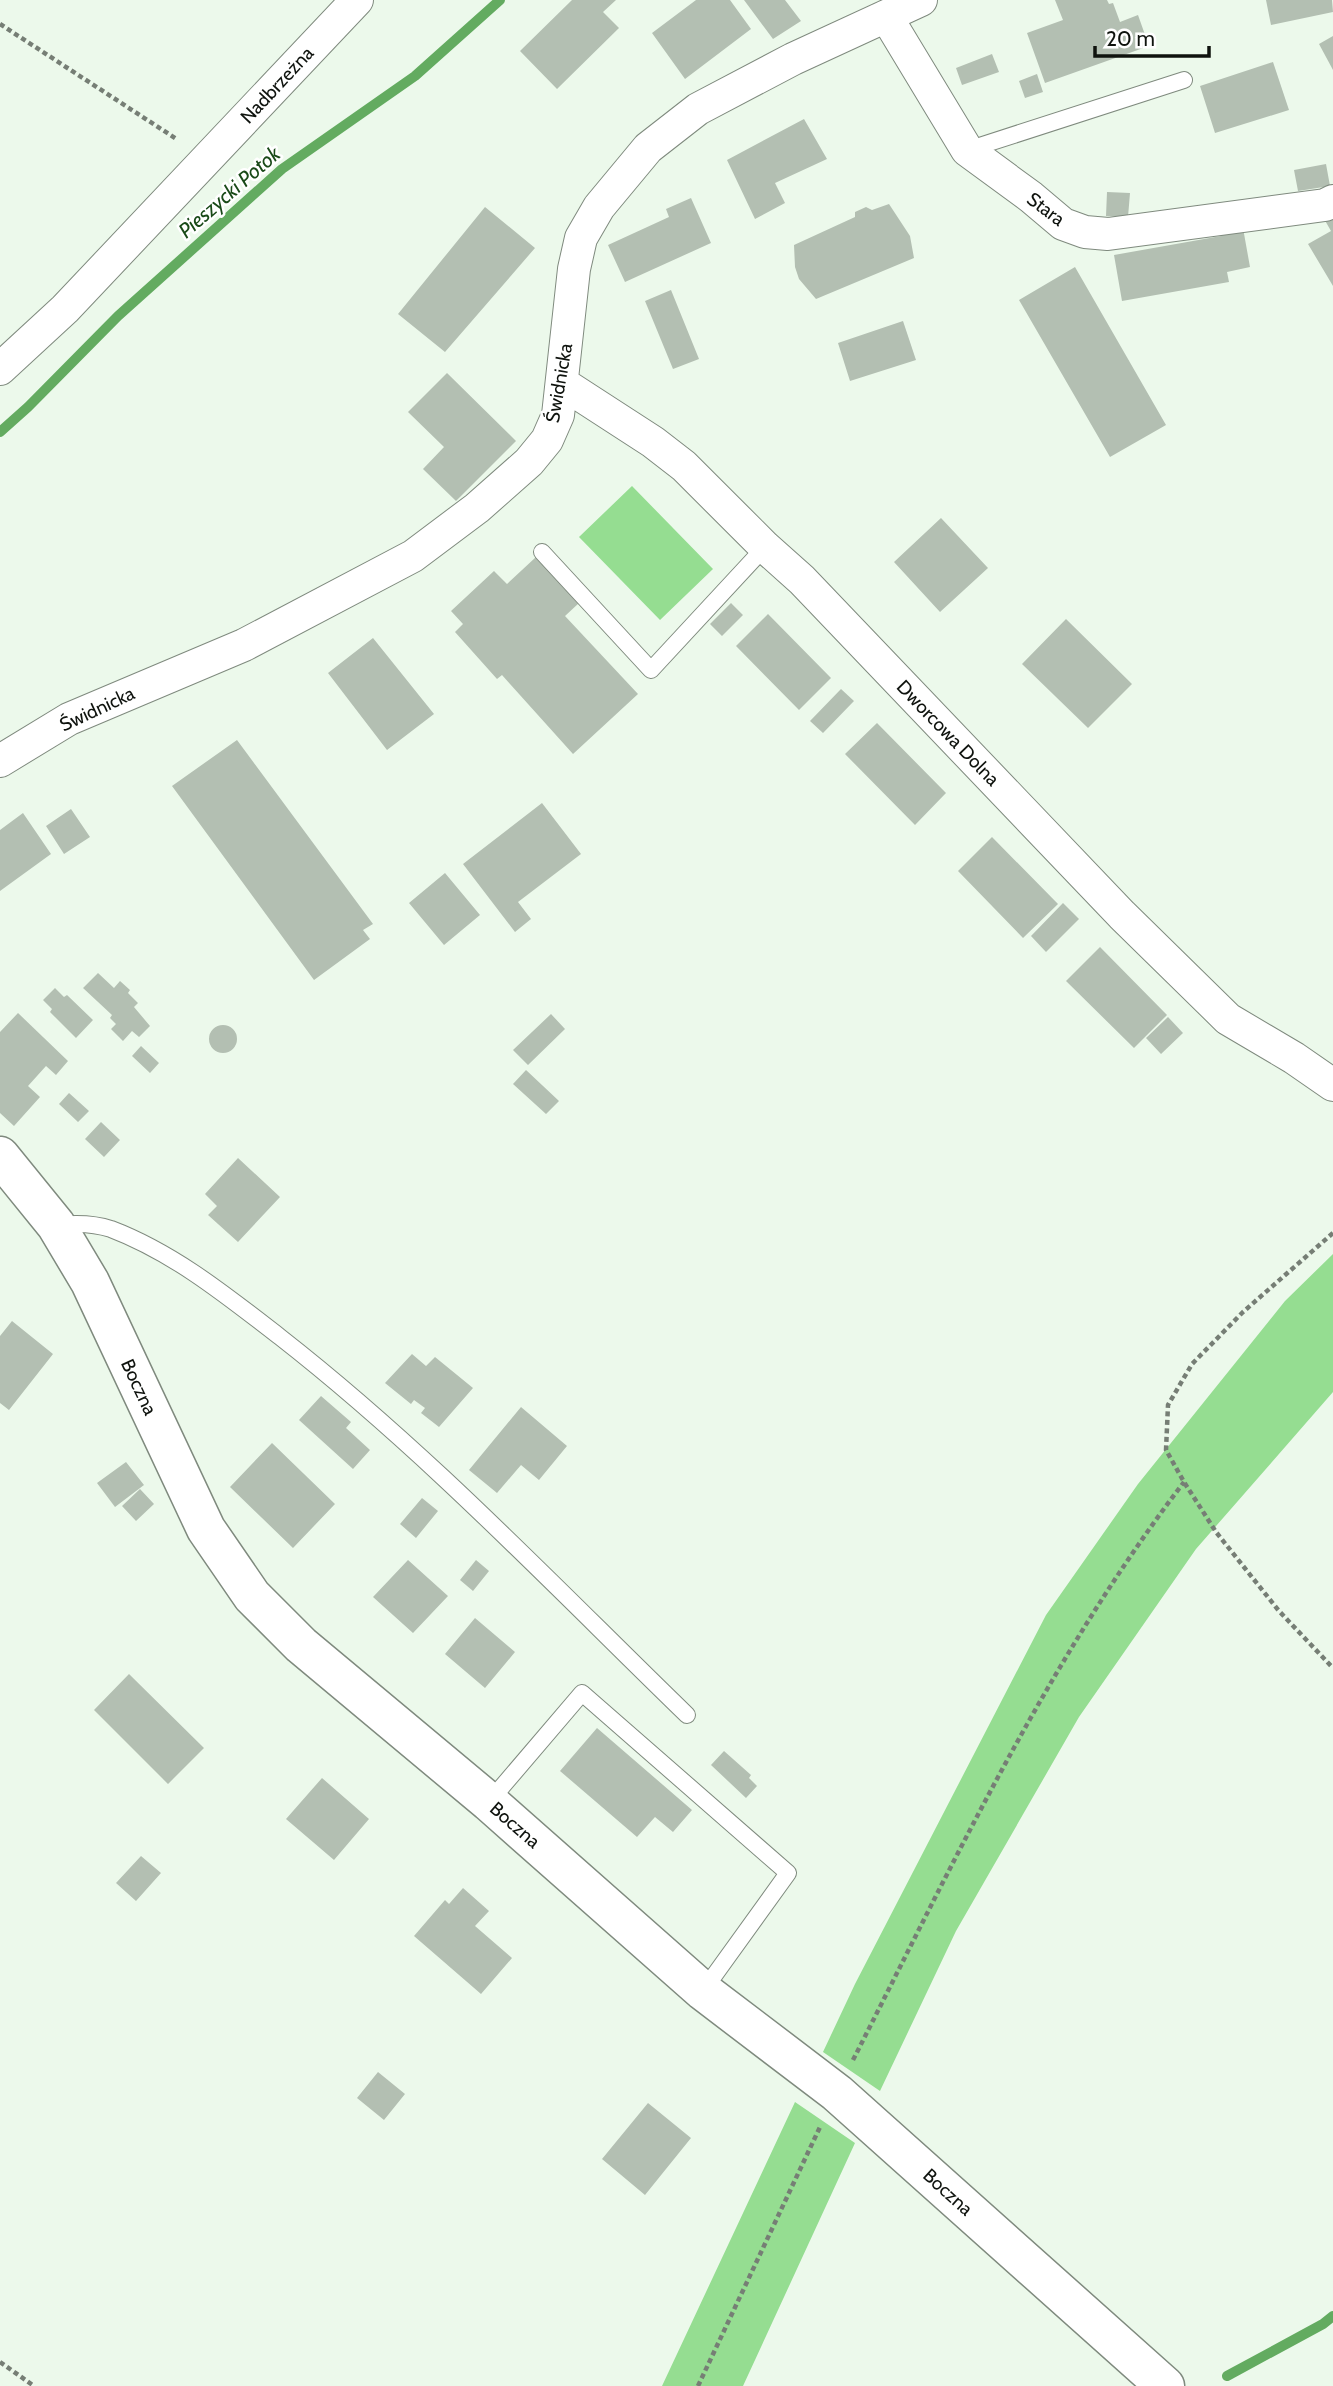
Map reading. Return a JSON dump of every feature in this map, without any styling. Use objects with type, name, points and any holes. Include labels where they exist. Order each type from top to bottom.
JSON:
[{"type":"street","name":"Nadbrzeżna","points":[[0,369],[65,309],[357,0]]},
{"type":"street","name":"Świdnicka","points":[[0,761],[69,719],[244,645],[414,556],[477,508],[529,463],[547,440],[558,415],[574,269],[581,238],[599,207],[648,148],[698,109],[793,59],[921,0]]},
{"type":"street","name":"Stara","points":[[886,16],[967,150],[1063,224],[1085,232],[1108,234],[1325,205],[1333,201]]},
{"type":"street","name":"Dworcowa Dolna","points":[[562,383],[653,442],[684,466],[802,580],[1122,915],[1228,1019],[1333,1084]]},
{"type":"street","name":"Boczna","points":[[0,1156],[56,1225],[90,1282],[206,1530],[251,1596],[301,1645],[489,1802],[703,1990],[837,2093],[1165,2386]]},
{"type":"lane","points":[[967,150],[1184,80]]},
{"type":"lane","points":[[542,552],[651,670],[765,547]]},
{"type":"lane","points":[[56,1225],[82,1223],[109,1228],[201,1276],[345,1388],[455,1488],[687,1715]]},
{"type":"lane","points":[[489,1802],[582,1693],[788,1873],[703,1990]]},
{"type":"path","points":[[0,24],[180,141],[198,170]]},
{"type":"path","points":[[1333,1233],[1243,1311],[1192,1364],[1168,1405],[1166,1450],[1216,1532],[1279,1611],[1333,1668]]},
{"type":"path","points":[[698,2386],[935,1894],[1013,1749],[1091,1616],[1184,1482]]},
{"type":"path","points":[[0,2362],[34,2386]]},
{"type":"green space","points":[[632,486],[713,569],[660,620],[579,537]]},
{"type":"green space","points":[[1333,1254],[1333,1392],[1196,1549],[1079,1717],[956,1931],[880,2091],[823,2052],[855,1984],[1046,1615],[1138,1484],[1285,1301]]},
{"type":"green space","points":[[795,2102],[855,2143],[743,2386],[662,2386]]},
{"type":"building","points":[[572,0],[616,0],[603,12],[619,28],[557,89],[520,51]]},
{"type":"building","points":[[696,0],[730,0],[751,29],[685,79],[652,33]]},
{"type":"building","points":[[744,0],[785,0],[801,21],[773,39]]},
{"type":"building","points":[[1055,0],[1107,0],[1109,4],[1113,3],[1120,22],[1138,15],[1149,46],[1045,83],[1027,33],[1063,20]]},
{"type":"building","points":[[1266,0],[1332,0],[1333,12],[1271,25]]},
{"type":"building","points":[[1333,36],[1333,70],[1319,44]]},
{"type":"building","points":[[992,54],[999,72],[962,85],[956,68]]},
{"type":"building","points":[[1273,62],[1289,110],[1215,133],[1200,86]]},
{"type":"building","points":[[1037,74],[1043,92],[1025,98],[1019,81]]},
{"type":"building","points":[[804,119],[827,159],[775,183],[785,203],[755,219],[727,160]]},
{"type":"building","points":[[1326,164],[1330,186],[1298,191],[1294,170]]},
{"type":"building","points":[[1107,192],[1130,193],[1128,217],[1106,216]]},
{"type":"building","points":[[691,198],[711,243],[625,282],[608,245],[669,217],[666,209]]},
{"type":"building","points":[[889,204],[910,236],[914,258],[816,299],[799,279],[795,267],[794,245],[855,217],[855,212],[866,207],[872,210]]},
{"type":"building","points":[[485,207],[535,248],[445,352],[398,314]]},
{"type":"building","points":[[1333,214],[1333,286],[1308,244],[1331,231],[1323,217]]},
{"type":"building","points":[[1243,228],[1250,267],[1227,272],[1229,282],[1122,301],[1114,255],[1221,236],[1221,232]]},
{"type":"building","points":[[1075,267],[1166,425],[1110,457],[1019,300]]},
{"type":"building","points":[[671,290],[699,359],[673,369],[645,301]]},
{"type":"building","points":[[903,321],[916,360],[850,381],[838,343]]},
{"type":"building","points":[[447,373],[516,441],[456,501],[423,469],[444,447],[408,412]]},
{"type":"building","points":[[941,518],[988,568],[940,612],[894,562]]},
{"type":"building","points":[[536,557],[579,603],[565,616],[638,694],[573,754],[502,675],[497,679],[455,632],[463,624],[451,611],[494,571],[507,584]]},
{"type":"building","points":[[731,603],[743,615],[722,636],[710,624]]},
{"type":"building","points":[[768,614],[831,678],[799,710],[736,646]]},
{"type":"building","points":[[1066,619],[1132,684],[1088,728],[1022,664]]},
{"type":"building","points":[[373,638],[434,714],[387,750],[328,673]]},
{"type":"building","points":[[841,689],[854,701],[823,733],[810,721]]},
{"type":"building","points":[[877,723],[946,793],[915,825],[845,754]]},
{"type":"building","points":[[237,740],[373,924],[363,930],[370,939],[314,980],[172,786]]},
{"type":"building","points":[[542,803],[581,854],[518,902],[531,919],[515,932],[463,864]]},
{"type":"building","points":[[71,809],[90,837],[64,854],[46,826]]},
{"type":"building","points":[[23,813],[51,854],[0,891],[0,830]]},
{"type":"building","points":[[992,837],[1058,904],[1023,938],[958,871]]},
{"type":"building","points":[[445,873],[480,915],[444,945],[409,903]]},
{"type":"building","points":[[1063,903],[1079,919],[1046,952],[1031,936]]},
{"type":"building","points":[[1100,947],[1167,1015],[1134,1048],[1066,981]]},
{"type":"building","points":[[98,973],[114,988],[120,981],[130,990],[128,993],[138,1003],[134,1007],[150,1026],[139,1037],[132,1031],[123,1041],[111,1029],[116,1024],[110,1018],[112,1015],[83,988]]},
{"type":"building","points":[[55,988],[64,997],[67,995],[93,1020],[76,1038],[50,1012],[52,1009],[43,1000]]},
{"type":"building","points":[[18,1013],[68,1061],[56,1075],[46,1066],[28,1086],[40,1097],[14,1126],[0,1113],[0,1032]]},
{"type":"building","points":[[551,1014],[565,1029],[528,1065],[513,1050]]},
{"type":"building","points":[[1168,1017],[1183,1033],[1161,1054],[1146,1038]]},
{"type":"building","points":[[223,1025],[233,1029],[237,1039],[233,1049],[223,1053],[213,1049],[209,1039],[213,1029]]},
{"type":"building","points":[[141,1046],[159,1063],[150,1073],[132,1056]]},
{"type":"building","points":[[526,1070],[559,1101],[546,1114],[513,1084]]},
{"type":"building","points":[[69,1093],[89,1111],[78,1122],[59,1104]]},
{"type":"building","points":[[101,1122],[120,1140],[104,1157],[85,1139]]},
{"type":"building","points":[[238,1158],[280,1197],[238,1242],[208,1215],[217,1206],[205,1194]]},
{"type":"building","points":[[12,1321],[53,1354],[9,1410],[0,1403],[0,1336]]},
{"type":"building","points":[[412,1354],[426,1366],[435,1357],[473,1388],[439,1427],[421,1413],[425,1408],[414,1400],[411,1404],[385,1383]]},
{"type":"building","points":[[321,1396],[351,1422],[346,1428],[370,1450],[353,1469],[299,1420]]},
{"type":"building","points":[[521,1407],[567,1446],[539,1480],[521,1465],[497,1493],[469,1470]]},
{"type":"building","points":[[272,1443],[335,1504],[293,1548],[230,1487]]},
{"type":"building","points":[[126,1462],[144,1485],[115,1507],[97,1483]]},
{"type":"building","points":[[140,1489],[154,1504],[136,1521],[122,1506]]},
{"type":"building","points":[[422,1498],[438,1511],[416,1538],[400,1524]]},
{"type":"building","points":[[408,1560],[448,1596],[413,1633],[373,1597]]},
{"type":"building","points":[[476,1560],[489,1571],[473,1591],[460,1580]]},
{"type":"building","points":[[475,1618],[515,1652],[485,1688],[445,1654]]},
{"type":"building","points":[[129,1674],[204,1748],[168,1784],[94,1710]]},
{"type":"building","points":[[597,1728],[692,1810],[673,1832],[655,1817],[637,1837],[560,1771]]},
{"type":"building","points":[[724,1751],[751,1775],[749,1778],[757,1786],[746,1798],[711,1765]]},
{"type":"building","points":[[322,1778],[369,1819],[334,1860],[286,1819]]},
{"type":"building","points":[[141,1856],[161,1873],[136,1901],[116,1883]]},
{"type":"building","points":[[463,1888],[489,1911],[475,1926],[512,1958],[481,1994],[414,1936],[445,1900],[449,1904]]},
{"type":"building","points":[[378,2072],[405,2094],[384,2120],[357,2098]]},
{"type":"building","points":[[648,2103],[691,2138],[645,2195],[602,2159]]},
{"type":"waterway","name":"Pieszycki Potok","points":[[0,432],[118,316],[282,169],[415,76],[500,0]]},
{"type":"waterway","points":[[1227,2376],[1333,2316]]}]
